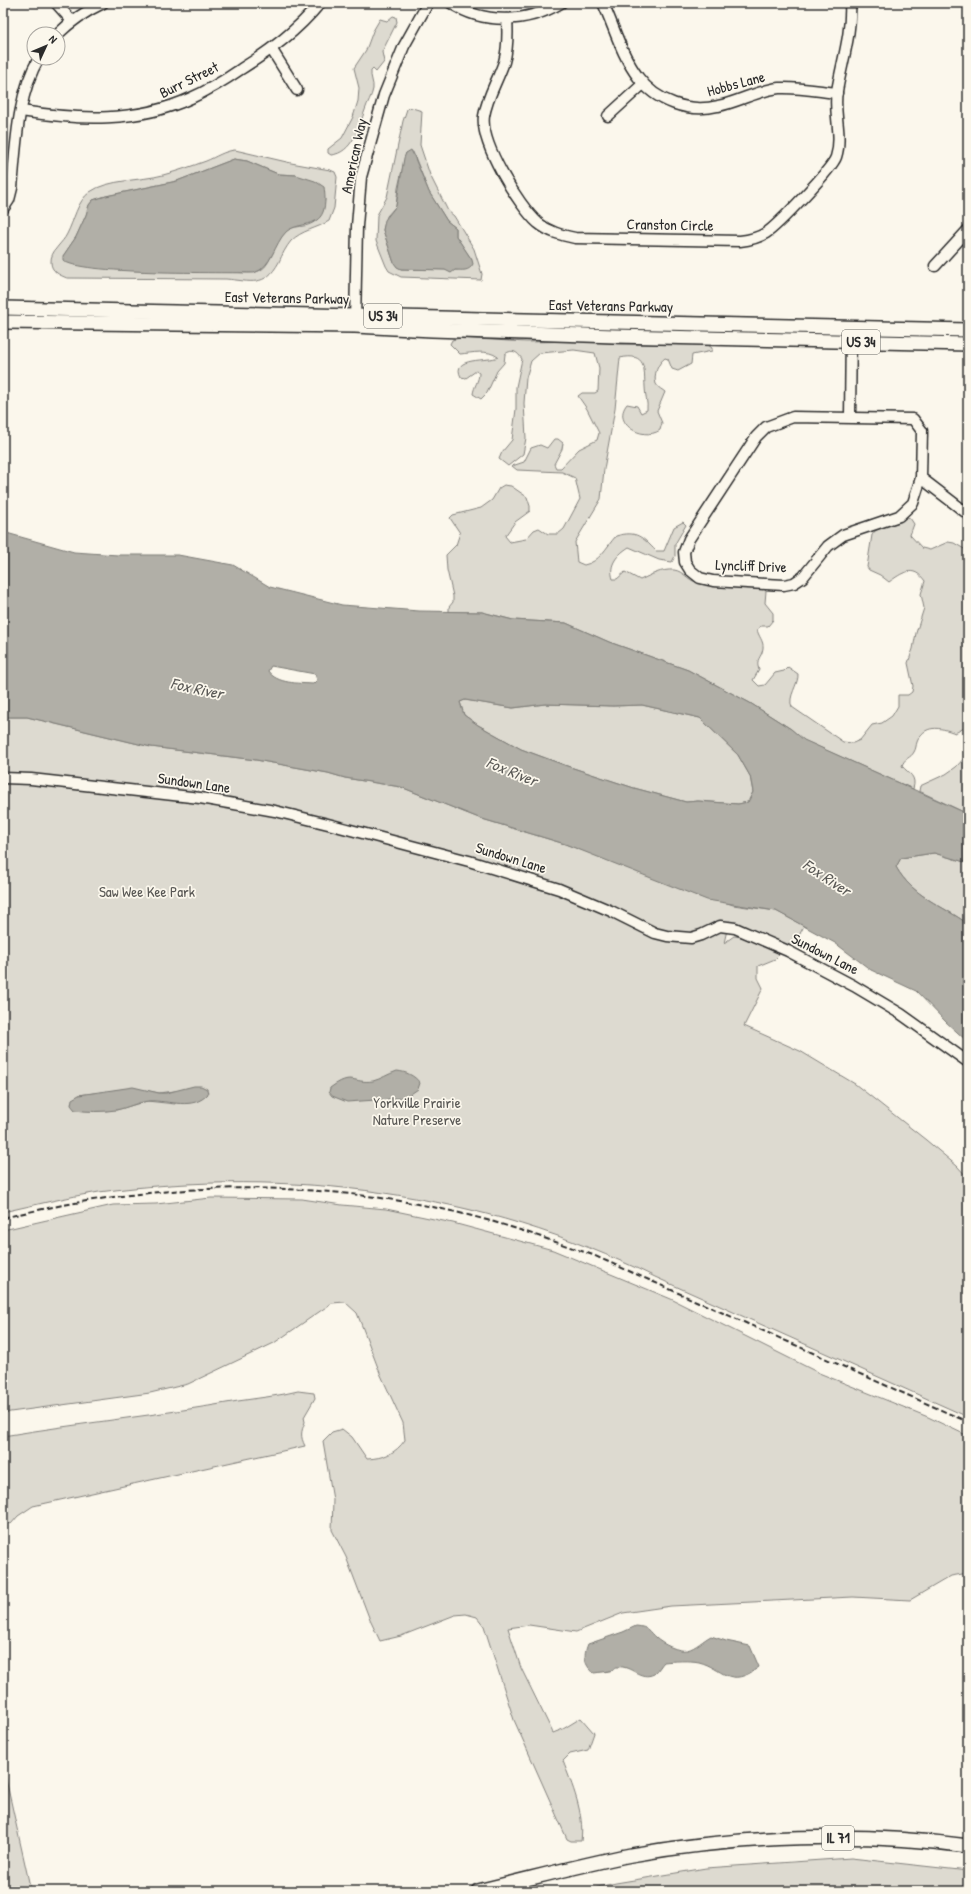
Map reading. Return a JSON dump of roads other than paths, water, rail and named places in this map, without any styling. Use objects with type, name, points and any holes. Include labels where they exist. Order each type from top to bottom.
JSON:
[{"type":"main road","name":"East Veterans Parkway","points":[[3,308],[356,321],[432,330],[850,342]]},
{"type":"main road","name":"East Veterans Parkway","points":[[3,322],[356,321],[850,328]]},
{"type":"main road","name":"US 34","points":[[850,328],[968,330]]},
{"type":"main road","name":"US 34","points":[[850,342],[968,344]]},
{"type":"main road","name":"IL 71","points":[[478,1891],[631,1855],[708,1844],[785,1839],[863,1838],[927,1841],[968,1846]]},
{"type":"street","points":[[56,3],[72,21]]},
{"type":"street","points":[[66,27],[91,8],[103,3]]},
{"type":"street","name":"Burr Street","points":[[21,111],[92,119],[127,117],[159,110],[205,92],[272,50],[300,26],[320,3]]},
{"type":"street","name":"American Way","points":[[356,321],[357,226],[361,177],[384,94],[404,46],[428,3]]},
{"type":"street","points":[[451,3],[480,16],[507,19],[544,11],[561,3]]},
{"type":"street","name":"Hobbs Lane","points":[[603,3],[630,63],[643,84],[661,98],[669,102],[680,106],[698,109],[718,106],[778,88],[799,88],[837,93]]},
{"type":"street","name":"Cranston Circle","points":[[507,19],[507,48],[504,61],[486,106],[484,117],[485,138],[495,160],[528,212],[539,223],[558,234],[575,238],[740,241],[760,237],[769,231],[785,216],[832,165],[836,158],[839,144],[837,93],[850,20],[850,3]]},
{"type":"street","points":[[272,50],[297,90]]},
{"type":"street","points":[[3,209],[9,200],[12,188],[21,111],[28,83],[35,66]]},
{"type":"street","points":[[608,116],[643,84]]},
{"type":"street","points":[[935,266],[968,230]]},
{"type":"street","points":[[850,328],[850,417]]},
{"type":"street","name":"Lyncliff Drive","points":[[793,417],[850,417],[913,419],[922,431],[921,478],[913,503],[899,516],[843,535],[828,546],[803,577],[794,583],[784,585],[713,581],[700,578],[690,570],[684,557],[689,539],[756,438],[766,427],[793,417]]},
{"type":"street","points":[[921,478],[968,514]]},
{"type":"street","name":"Sundown Lane","points":[[3,778],[31,779],[200,798],[313,820],[430,850],[541,883],[577,896],[612,911],[639,926],[667,936],[691,938],[702,935],[720,926],[735,928],[788,951],[854,986],[901,1014],[968,1062]]},
{"type":"water","points":[[411,150],[429,192],[447,221],[456,228],[456,236],[472,260],[473,264],[467,269],[455,270],[451,273],[445,270],[401,269],[394,263],[383,230],[385,220],[396,206],[404,158],[406,153]]},
{"type":"water","points":[[234,159],[247,161],[278,174],[296,175],[315,181],[324,187],[325,206],[320,217],[312,223],[296,227],[286,232],[278,243],[269,261],[260,270],[254,273],[153,272],[94,268],[74,265],[63,260],[63,256],[76,237],[89,205],[93,200],[177,181]]},
{"type":"water","name":"Fox River","points":[[3,532],[74,552],[118,555],[178,555],[233,565],[270,587],[342,605],[419,611],[482,612],[513,620],[566,623],[609,642],[688,670],[750,703],[791,729],[804,740],[968,814],[968,863],[934,853],[901,858],[896,867],[903,877],[919,893],[968,924],[968,1042],[916,991],[871,970],[835,943],[776,911],[707,900],[565,844],[479,818],[401,787],[345,778],[328,773],[256,760],[151,747],[27,717],[3,717]],"holes":[[[271,666],[315,674],[317,680],[313,684],[282,681],[268,671]],[[465,700],[513,708],[545,704],[613,706],[642,705],[700,718],[738,755],[750,776],[753,792],[748,802],[738,804],[698,801],[686,802],[634,788],[521,749],[478,725],[464,715],[460,702]]]},
{"type":"water","points":[[397,1071],[410,1074],[420,1083],[418,1089],[405,1098],[347,1102],[332,1096],[329,1092],[330,1088],[343,1080],[352,1079],[373,1081]]},
{"type":"water","points":[[194,1086],[201,1086],[207,1089],[208,1094],[195,1102],[180,1104],[149,1101],[116,1110],[96,1112],[75,1110],[71,1105],[72,1099],[79,1095],[133,1087],[159,1093],[166,1093]]},
{"type":"water","points":[[636,1626],[646,1628],[662,1643],[680,1650],[690,1649],[711,1636],[750,1646],[759,1667],[749,1674],[740,1677],[733,1677],[707,1665],[691,1661],[664,1662],[654,1674],[649,1676],[644,1676],[623,1667],[616,1667],[613,1670],[594,1673],[588,1667],[585,1660],[585,1652],[588,1644]]},
{"type":"railway","points":[[3,1218],[63,1205],[123,1196],[184,1190],[245,1188],[307,1190],[367,1196],[428,1206],[487,1220],[593,1255],[968,1422]]},
{"type":"park label","name":"Saw Wee Kee Park","points":[[147,892]]},
{"type":"park label","name":"Yorkville Prairie Nature Preserve","points":[[417,1112]]}]
